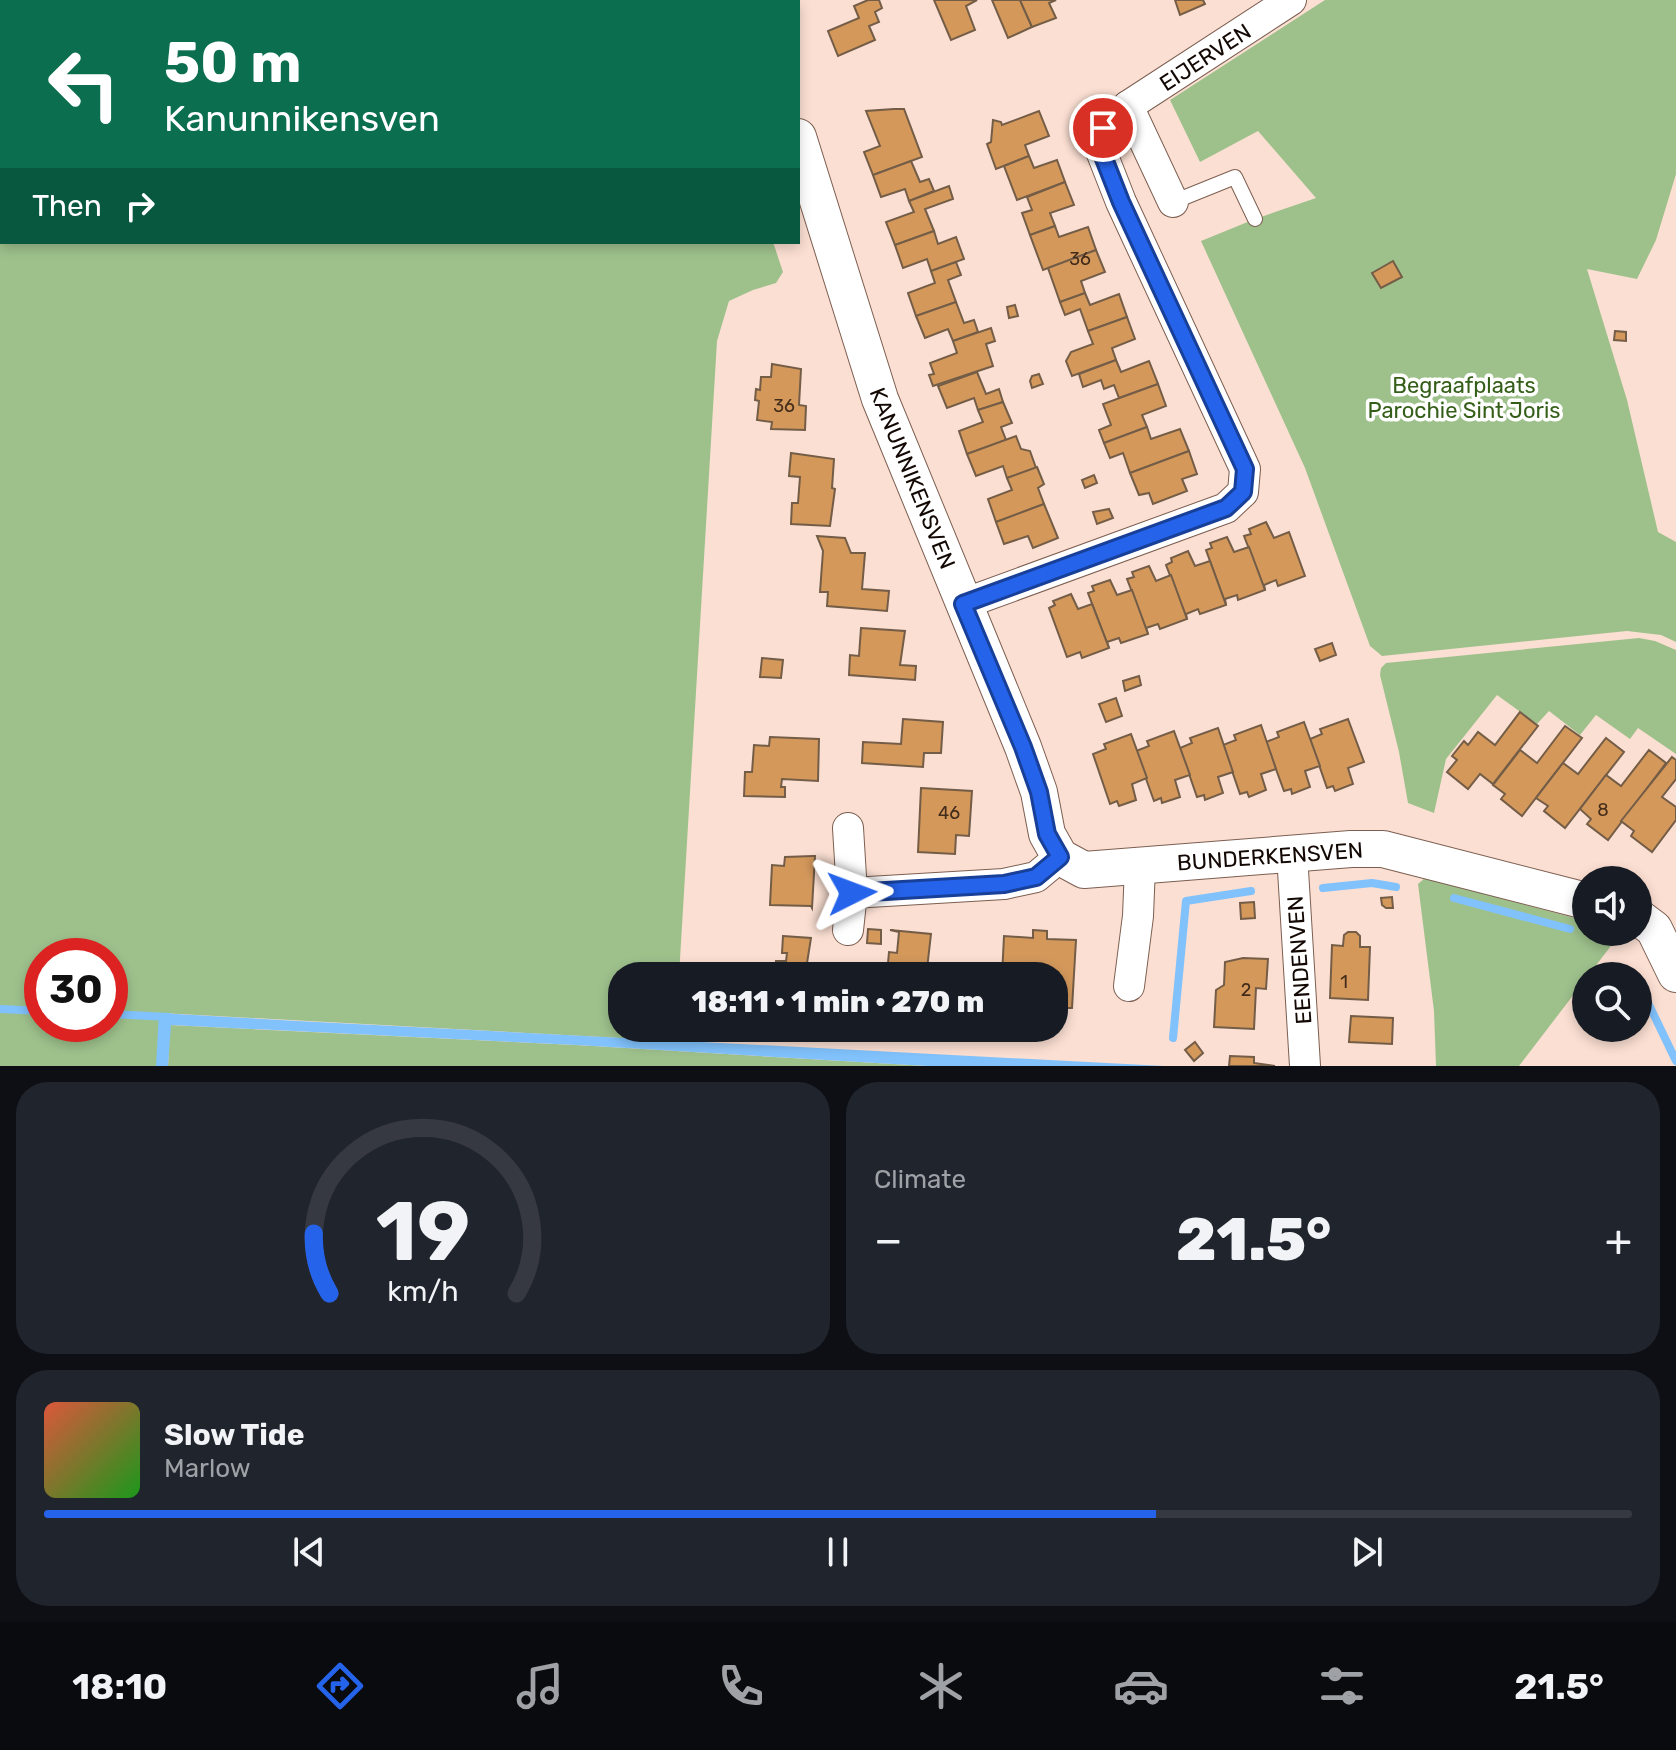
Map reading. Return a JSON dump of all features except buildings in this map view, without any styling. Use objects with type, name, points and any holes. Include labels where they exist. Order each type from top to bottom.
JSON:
[{"type":"street","name":"EIJERVEN","points":[[963,604],[1226,508],[1243,492],[1245,469],[1121,202],[1101,151],[1103,128],[1128,106],[1291,0]]},
{"type":"street","points":[[1128,106],[1173,202]]},
{"type":"street","name":"KANUNNIKENSVEN","points":[[800,143],[880,399],[1023,747],[1039,792],[1047,834],[1060,857]]},
{"type":"street","points":[[848,828],[852,893],[848,930]]},
{"type":"street","name":"BUNDERKENSVEN","points":[[1060,857],[1084,870],[1383,849],[1572,897]]},
{"type":"street","name":"EENDENVEN","points":[[1292,854],[1305,1066]]},
{"type":"street","points":[[852,893],[1004,884],[1036,877],[1060,857]]},
{"type":"street","points":[[1129,986],[1138,916],[1140,866]]},
{"type":"street","points":[[1652,928],[1676,974]]},
{"type":"lane","points":[[1173,202],[1235,177],[1255,219]]},
{"type":"green space","name":"Begraafplaats Parochie Sint Joris","points":[[1325,0],[1676,0],[1676,174],[1656,240],[1637,279],[1587,269],[1627,400],[1658,532],[1676,542],[1676,642],[1661,635],[1627,631],[1382,656],[1370,646],[1305,468],[1201,241],[1316,198],[1258,131],[1200,162],[1170,100]]},
{"type":"green space","points":[[0,244],[774,244],[783,272],[776,283],[729,301],[717,341],[680,962],[608,962],[608,1037],[160,1013],[157,1066],[0,1066]]},
{"type":"green space","points":[[1639,638],[1676,650],[1676,754],[1638,728],[1630,739],[1596,715],[1580,735],[1549,711],[1537,724],[1497,695],[1446,759],[1434,813],[1408,803],[1380,675],[1386,663]]},
{"type":"green space","points":[[1425,878],[1572,917],[1572,946],[1611,946],[1599,962],[1572,962],[1572,997],[1519,1066],[1436,1066],[1434,1011],[1418,884]]},
{"type":"green space","points":[[170,1025],[576,1045],[927,1066],[168,1066]]},
{"type":"water","points":[[159,1013],[608,1037],[608,1042],[702,1042],[1164,1066],[927,1066],[171,1025],[168,1066],[156,1066]]},
{"type":"waterway","points":[[1323,888],[1372,883],[1396,887]]},
{"type":"waterway","points":[[1173,1038],[1186,901],[1251,891]]},
{"type":"waterway","points":[[1454,898],[1570,929]]},
{"type":"waterway","points":[[0,1009],[24,1010]]},
{"type":"waterway","points":[[1652,1011],[1676,1061]]},
{"type":"waterway","points":[[128,1015],[169,1017]]},
{"type":"route","points":[[852,893],[1004,884],[1036,877],[1060,857],[1047,834],[1039,792],[1023,747],[963,604],[1226,508],[1243,492],[1245,469],[1121,202],[1101,151],[1103,128]]}]
